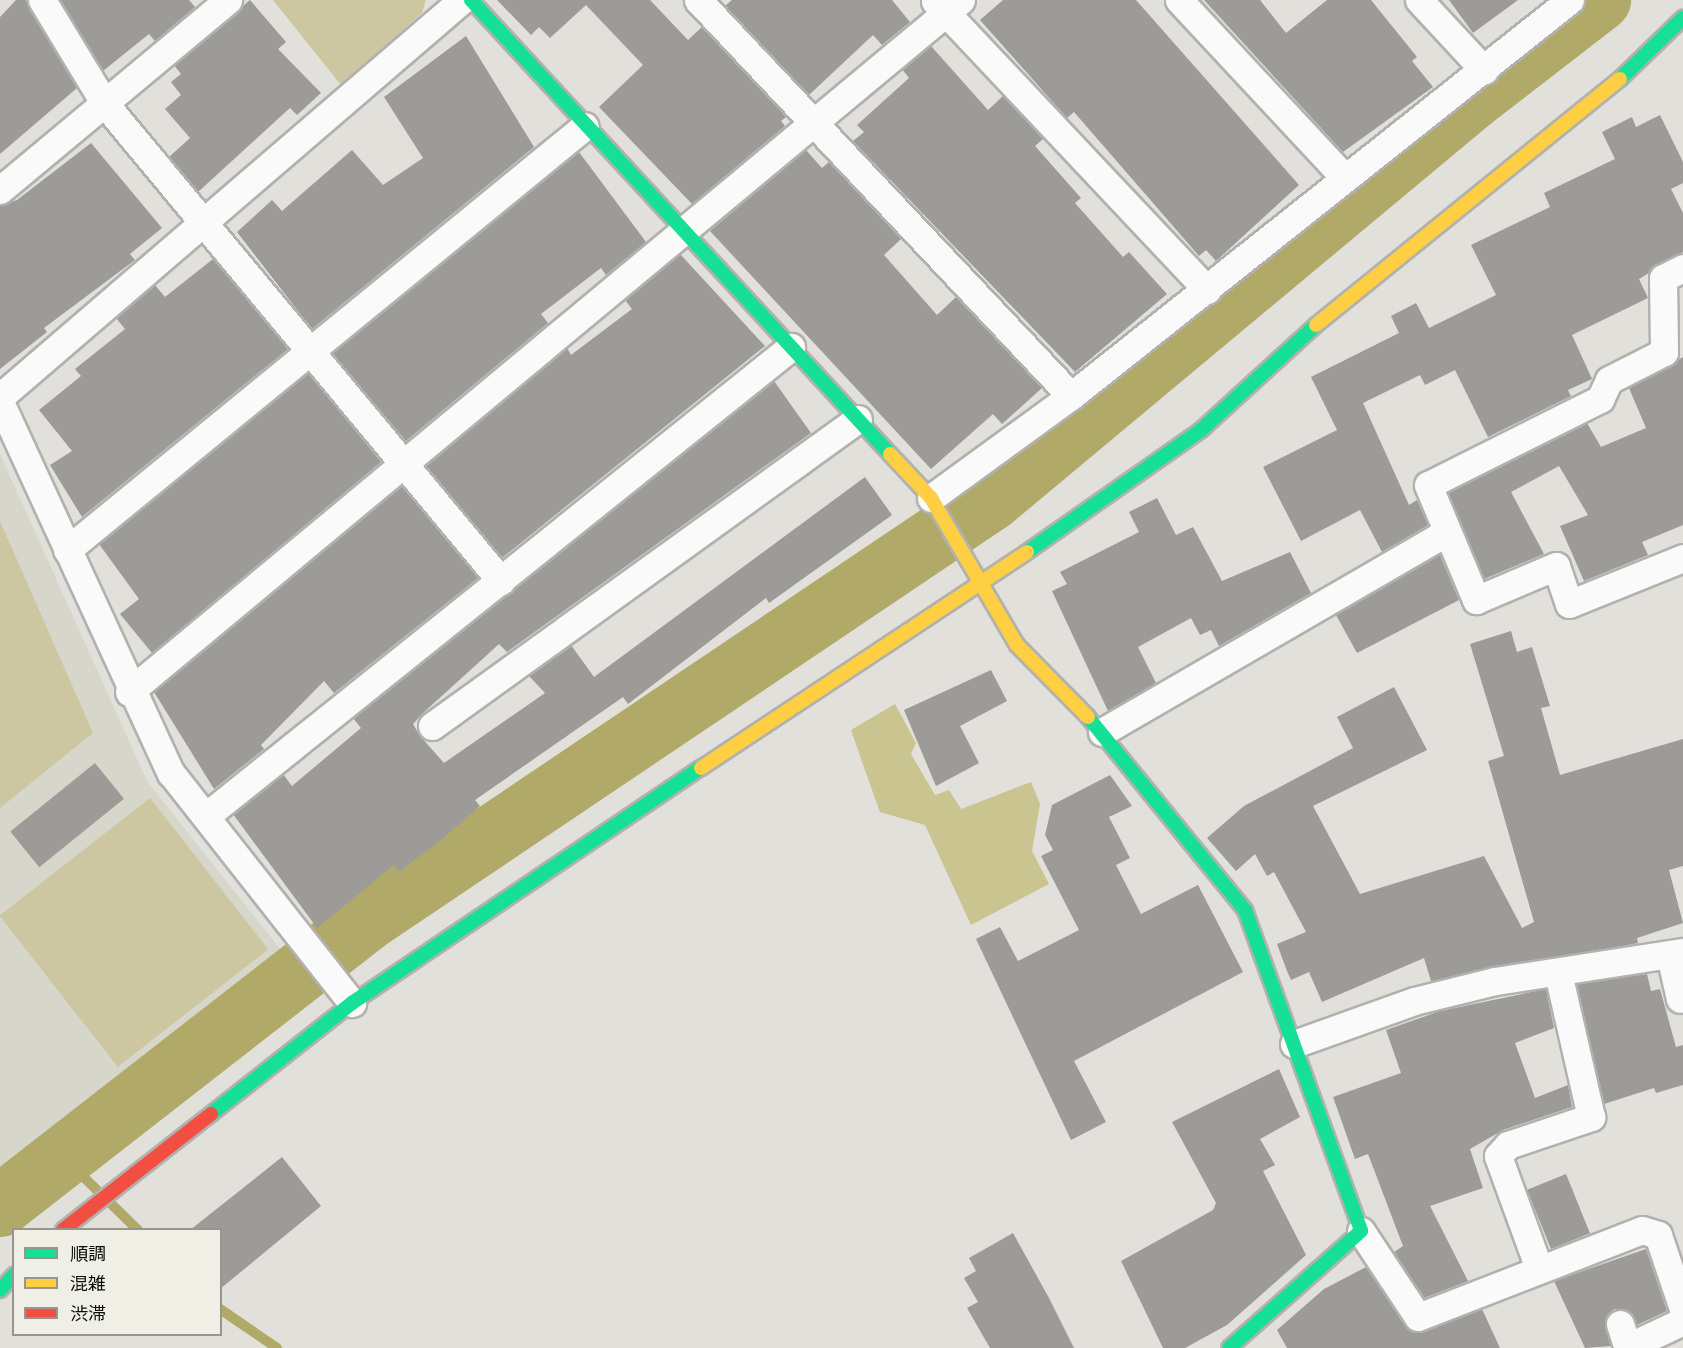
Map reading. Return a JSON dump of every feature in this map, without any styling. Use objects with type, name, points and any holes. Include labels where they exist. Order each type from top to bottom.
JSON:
[{"type":"street","points":[[42,0],[105,104],[208,222],[312,347],[501,580]]},
{"type":"street","points":[[0,190],[228,0]]},
{"type":"street","points":[[0,397],[208,222],[462,0]]},
{"type":"street","points":[[471,0],[683,233],[931,498],[1017,645],[1102,732],[1158,810],[1245,910],[1361,1231],[1418,1317],[1538,1266],[1642,1230],[1658,1235],[1683,1310]]},
{"type":"street","points":[[698,0],[813,125],[1071,396]]},
{"type":"street","points":[[1179,0],[1345,178]]},
{"type":"street","points":[[1419,0],[1484,70]]},
{"type":"street","points":[[931,498],[1071,396],[1570,0]]},
{"type":"street","points":[[129,692],[813,125],[947,4],[1207,290]]},
{"type":"street","points":[[65,1228],[345,992],[978,580],[1069,527],[1201,430],[1345,298],[1598,100],[1683,18]]},
{"type":"street","points":[[67,550],[312,347],[585,126]]},
{"type":"street","points":[[1683,268],[1663,278],[1664,352],[1609,380],[1600,399],[1428,485],[1444,534],[1476,600],[1556,566],[1569,604],[1683,558]]},
{"type":"street","points":[[206,816],[791,347]]},
{"type":"street","points":[[0,402],[129,692],[171,773],[345,992]]},
{"type":"street","points":[[432,726],[858,419]]},
{"type":"street","points":[[1102,732],[1444,534]]},
{"type":"street","points":[[1294,1044],[1414,1001],[1677,953],[1680,999]]},
{"type":"street","points":[[1538,1266],[1498,1156],[1508,1145],[1591,1117],[1558,973]]},
{"type":"street","points":[[1228,1348],[1361,1231]]},
{"type":"street","points":[[0,1290],[12,1277]]},
{"type":"street","points":[[1625,1340],[1683,1321]]},
{"type":"shaded area","points":[[273,0],[426,0],[422,13],[341,85]]},
{"type":"shaded area","points":[[0,454],[147,781],[281,950],[0,1186]]},
{"type":"shaded area","points":[[0,521],[93,733],[0,808]]},
{"type":"shaded area","points":[[895,704],[916,743],[911,754],[935,795],[949,790],[961,809],[1031,782],[1040,804],[1032,851],[1049,884],[971,925],[925,825],[880,812],[851,730]]},
{"type":"shaded area","points":[[150,798],[268,949],[118,1067],[0,915]]},
{"type":"building","points":[[16,0],[26,0],[77,88],[0,154],[0,17]]},
{"type":"building","points":[[60,0],[189,0],[195,7],[155,41],[149,34],[103,71]]},
{"type":"building","points":[[250,0],[286,42],[278,49],[321,93],[297,115],[290,108],[198,192],[169,157],[190,138],[165,109],[181,95],[171,82],[181,74],[174,65]]},
{"type":"building","points":[[497,0],[650,0],[688,40],[702,27],[786,117],[781,121],[785,126],[692,204],[599,107],[643,65],[586,5],[550,38],[539,27],[531,35]]},
{"type":"building","points":[[732,0],[892,0],[910,22],[882,45],[873,35],[809,95],[725,6]]},
{"type":"building","points":[[1003,0],[1136,0],[1299,185],[1216,261],[1206,250],[1199,256],[1074,112],[1067,118],[980,20]]},
{"type":"building","points":[[1204,0],[1260,0],[1286,33],[1327,0],[1371,0],[1417,57],[1412,61],[1433,87],[1343,152]]},
{"type":"building","points":[[1449,0],[1518,0],[1473,33]]},
{"type":"building","points":[[466,36],[534,147],[312,329],[237,232],[272,200],[282,211],[352,150],[383,185],[423,158],[384,97]]},
{"type":"building","points":[[931,46],[988,110],[1003,96],[1043,139],[1035,146],[1081,198],[1075,203],[1123,257],[1129,252],[1167,294],[1075,372],[853,141],[864,132],[857,125],[909,78],[902,69]]},
{"type":"building","points":[[1660,115],[1683,162],[1683,183],[1671,189],[1683,213],[1683,252],[1639,279],[1648,298],[1572,335],[1592,379],[1568,390],[1571,396],[1488,437],[1455,370],[1425,385],[1420,375],[1363,403],[1409,505],[1417,500],[1428,525],[1382,552],[1360,510],[1301,541],[1263,467],[1337,430],[1311,377],[1399,333],[1391,316],[1416,303],[1429,328],[1496,295],[1471,245],[1550,207],[1544,193],[1615,159],[1602,132],[1632,117],[1636,127]]},
{"type":"building","points":[[91,143],[162,228],[130,254],[135,260],[44,328],[47,332],[0,369],[0,205],[17,200]]},
{"type":"building","points":[[806,150],[822,168],[829,162],[901,239],[884,255],[937,315],[956,297],[1042,388],[1002,424],[993,414],[931,469],[710,231]]},
{"type":"building","points":[[579,152],[646,242],[606,275],[601,268],[541,314],[548,323],[406,441],[332,353]]},
{"type":"building","points":[[680,254],[765,346],[502,558],[426,466],[567,348],[571,355],[632,309],[625,300]]},
{"type":"building","points":[[213,259],[288,349],[82,517],[50,465],[72,451],[39,410],[81,376],[75,369],[125,329],[116,318],[155,285],[165,297]]},
{"type":"building","points":[[1683,357],[1683,525],[1642,542],[1648,555],[1584,581],[1560,526],[1588,515],[1559,466],[1511,492],[1544,554],[1484,579],[1448,493],[1587,423],[1601,447],[1646,428],[1629,388]]},
{"type":"building","points":[[308,373],[381,462],[152,653],[120,614],[139,599],[99,544]]},
{"type":"building","points":[[774,381],[811,433],[507,652],[499,644],[413,724],[420,736],[444,763],[545,693],[529,676],[571,645],[594,677],[865,477],[892,515],[769,603],[766,598],[628,704],[623,697],[475,800],[480,806],[441,840],[399,872],[394,865],[317,928],[233,814],[283,774],[292,786],[361,728],[353,718]]},
{"type":"building","points":[[402,486],[478,578],[334,693],[324,681],[261,745],[264,749],[214,789],[154,692]]},
{"type":"building","points":[[1157,498],[1176,535],[1193,527],[1222,581],[1290,552],[1311,593],[1219,646],[1211,630],[1200,635],[1191,618],[1138,647],[1156,683],[1108,711],[1052,591],[1067,584],[1060,572],[1139,532],[1129,512]]},
{"type":"building","points":[[1440,555],[1459,600],[1357,653],[1336,615]]},
{"type":"building","points":[[1511,631],[1517,652],[1532,647],[1550,706],[1541,708],[1560,775],[1683,739],[1683,866],[1669,870],[1683,923],[1637,938],[1638,943],[1431,981],[1424,958],[1322,1002],[1309,972],[1291,980],[1277,944],[1306,932],[1274,872],[1267,876],[1255,854],[1236,871],[1207,838],[1244,806],[1353,748],[1337,717],[1394,687],[1427,750],[1313,806],[1360,894],[1484,856],[1522,928],[1534,922],[1488,761],[1504,756],[1470,644]]},
{"type":"building","points":[[991,670],[1007,701],[960,726],[979,763],[936,786],[904,710]]},
{"type":"building","points":[[95,763],[124,799],[39,867],[10,832]]},
{"type":"building","points":[[1110,775],[1132,806],[1109,817],[1130,858],[1116,865],[1141,914],[1198,885],[1243,972],[1074,1061],[1106,1122],[1071,1140],[976,939],[1000,927],[1018,961],[1079,930],[1041,856],[1053,850],[1045,835],[1052,805]]},
{"type":"building","points":[[1647,974],[1651,991],[1660,989],[1676,1047],[1683,1045],[1683,1085],[1656,1093],[1654,1088],[1604,1104],[1577,984]]},
{"type":"building","points":[[1546,989],[1554,1028],[1515,1043],[1535,1098],[1568,1085],[1572,1107],[1503,1130],[1470,1149],[1483,1188],[1430,1206],[1468,1281],[1424,1298],[1394,1252],[1403,1246],[1368,1154],[1355,1159],[1333,1097],[1401,1073],[1386,1030],[1440,1011]]},
{"type":"building","points":[[1279,1069],[1300,1117],[1260,1139],[1275,1165],[1263,1171],[1306,1255],[1227,1325],[1185,1348],[1163,1348],[1121,1261],[1213,1210],[1216,1203],[1172,1122]]},
{"type":"building","points":[[282,1157],[321,1206],[222,1287],[222,1228],[193,1228]]},
{"type":"building","points":[[1566,1174],[1590,1233],[1551,1249],[1527,1190]]},
{"type":"building","points":[[1013,1233],[1074,1348],[990,1348],[967,1308],[978,1302],[964,1278],[976,1271],[969,1258]]},
{"type":"building","points":[[1646,1249],[1667,1311],[1637,1325],[1630,1312],[1614,1309],[1605,1321],[1611,1346],[1585,1348],[1554,1281]]},
{"type":"building","points":[[1366,1267],[1410,1330],[1424,1332],[1482,1309],[1500,1348],[1287,1348],[1277,1330],[1324,1289]]},
{"type":"waterway","points":[[0,1206],[367,920],[991,500],[1472,99],[1600,0]]},
{"type":"waterway","points":[[60,1154],[136,1228]]},
{"type":"waterway","points":[[222,1310],[277,1348]]},
{"type":"traffic: fast","points":[[471,0],[890,454]]},
{"type":"traffic: fast","points":[[1620,79],[1683,18]]},
{"type":"traffic: fast","points":[[1027,552],[1201,430],[1316,325]]},
{"type":"traffic: fast","points":[[1088,717],[1245,910],[1361,1231],[1229,1348]]},
{"type":"traffic: fast","points":[[211,1114],[352,1003],[701,768]]},
{"type":"traffic: fast","points":[[0,1290],[12,1277]]},
{"type":"traffic: slow","points":[[1316,325],[1620,79]]},
{"type":"traffic: slow","points":[[890,454],[931,498],[1017,645],[1088,717]]},
{"type":"traffic: slow","points":[[701,768],[1027,552]]},
{"type":"traffic: jam","points":[[66,1228],[211,1114]]}]
